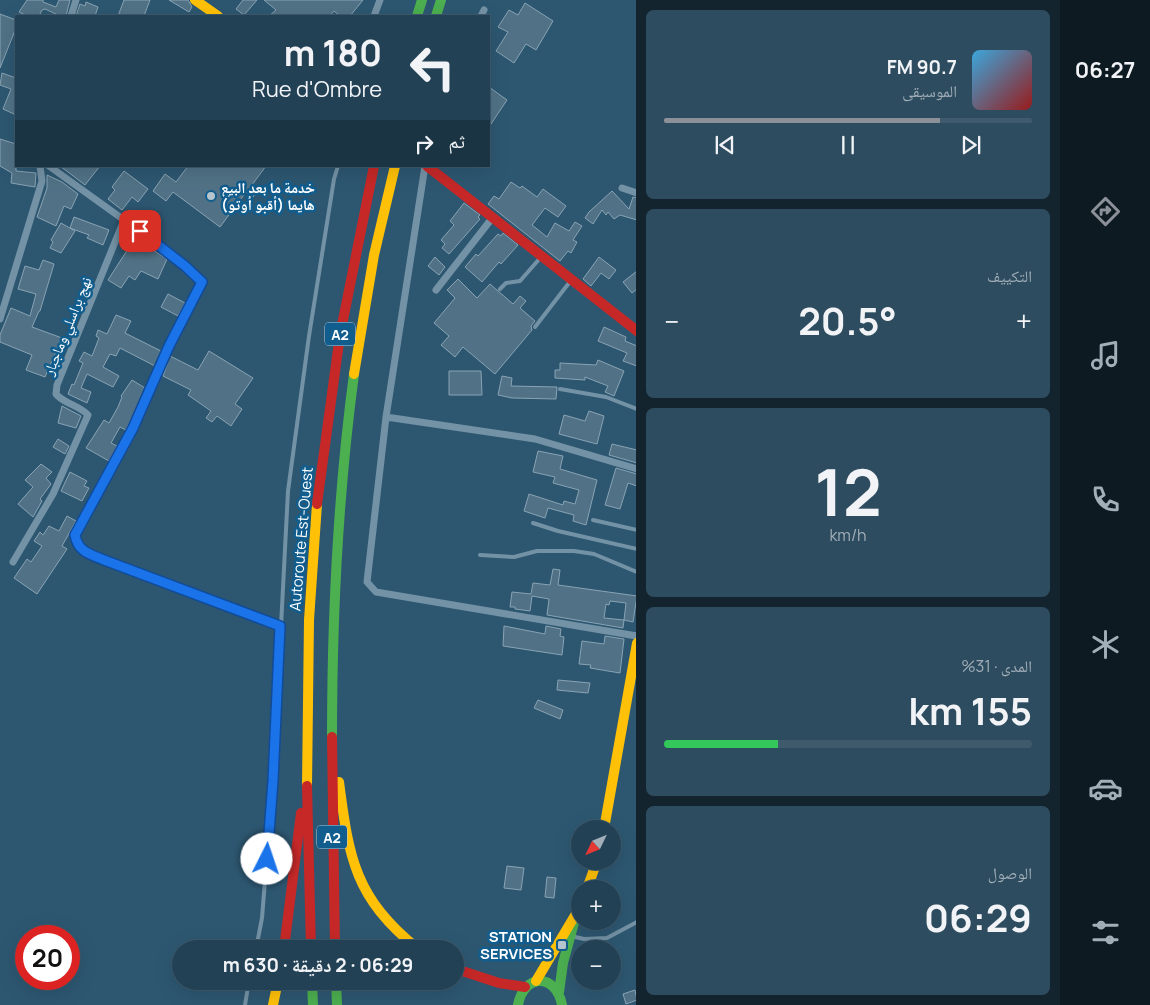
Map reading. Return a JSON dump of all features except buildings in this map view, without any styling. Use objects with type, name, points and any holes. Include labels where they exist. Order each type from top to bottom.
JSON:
[{"type":"main road","points":[[195,0],[217,15]]},
{"type":"main road","points":[[417,15],[422,0]]},
{"type":"main road","points":[[436,15],[441,0]]},
{"type":"main road","name":"Autoroute Est-Ouest","points":[[311,940],[306,774],[309,619],[318,504],[343,310],[374,167]]},
{"type":"main road","points":[[427,167],[493,216],[636,331]]},
{"type":"main road","name":"A2","points":[[335,940],[332,725],[336,586],[343,470],[352,393],[374,255],[395,168]]},
{"type":"main road","points":[[606,820],[632,696],[636,643]]},
{"type":"main road","points":[[332,725],[346,837],[353,865],[360,885],[372,904],[388,924],[407,940]]},
{"type":"main road","points":[[285,940],[306,774]]},
{"type":"main road","points":[[518,1005],[519,998],[525,987],[536,981],[550,959],[564,930],[571,922]]},
{"type":"main road","points":[[562,1000],[563,963],[572,930]]},
{"type":"main road","points":[[464,972],[499,983],[525,987]]},
{"type":"main road","points":[[536,981],[550,983],[562,1000]]},
{"type":"main road","points":[[273,1005],[276,990]]},
{"type":"main road","points":[[312,990],[313,1005]]},
{"type":"main road","points":[[336,990],[337,1005]]},
{"type":"street","points":[[72,15],[76,0]]},
{"type":"street","points":[[374,15],[380,0]]},
{"type":"street","points":[[0,319],[42,181],[40,167]]},
{"type":"street","points":[[50,167],[185,266],[202,282],[169,346],[133,428],[75,535],[80,550],[280,626]]},
{"type":"street","points":[[426,167],[386,417],[367,582],[376,592],[636,636]]},
{"type":"street","points":[[622,188],[636,193]]},
{"type":"street","points":[[436,290],[493,216]]},
{"type":"street","name":"نهج براسلي وماجبار","points":[[13,562],[53,494],[88,415],[82,408],[60,399],[56,394],[57,385],[124,220]]},
{"type":"street","points":[[386,417],[535,439],[636,468]]},
{"type":"lane","points":[[258,940],[262,918],[273,781],[288,490],[309,336],[334,179],[338,167]]},
{"type":"lane","points":[[500,289],[506,283],[520,281],[542,255]]},
{"type":"lane","points":[[535,327],[572,279]]},
{"type":"lane","points":[[560,389],[606,397],[636,409]]},
{"type":"lane","points":[[593,520],[636,530]]},
{"type":"lane","points":[[533,523],[558,531],[636,549]]},
{"type":"lane","points":[[480,556],[514,557],[537,551],[574,551],[594,554],[636,572]]},
{"type":"lane","points":[[571,936],[584,940],[607,938],[636,922]]},
{"type":"lane","points":[[245,1005],[248,990]]},
{"type":"traffic: fast","points":[[417,15],[422,0]]},
{"type":"traffic: fast","points":[[436,15],[441,0]]},
{"type":"traffic: fast","points":[[332,737],[337,555],[348,419],[354,374]]},
{"type":"traffic: fast","points":[[559,992],[563,963],[572,930]]},
{"type":"traffic: fast","points":[[518,1005],[521,994],[527,987],[533,982],[540,981],[547,982],[553,987],[559,994],[562,1005]]},
{"type":"traffic: fast","points":[[312,990],[313,1005]]},
{"type":"traffic: fast","points":[[336,990],[337,1005]]},
{"type":"traffic: slow","points":[[195,0],[217,15]]},
{"type":"traffic: slow","points":[[354,374],[374,255],[395,167]]},
{"type":"traffic: slow","points":[[307,786],[309,620],[317,504]]},
{"type":"traffic: slow","points":[[606,820],[636,649]]},
{"type":"traffic: slow","points":[[339,782],[347,833],[359,875],[368,894],[380,912],[408,940]]},
{"type":"traffic: slow","points":[[590,880],[594,870]]},
{"type":"traffic: slow","points":[[536,981],[571,922]]},
{"type":"traffic: slow","points":[[273,1005],[276,990]]},
{"type":"traffic: jam","points":[[317,504],[340,335],[374,167]]},
{"type":"traffic: jam","points":[[428,167],[636,330]]},
{"type":"traffic: jam","points":[[332,737],[335,940]]},
{"type":"traffic: jam","points":[[307,786],[311,940]]},
{"type":"traffic: jam","points":[[285,940],[301,813]]},
{"type":"traffic: jam","points":[[464,972],[499,983],[525,987]]},
{"type":"place","name":"خدمة ما بعد البيع هايما (أقبو أوتو)","points":[[211,196]]},
{"type":"place","name":"STATION SERVICES","points":[[562,945]]},
{"type":"route","points":[[140,231],[201,279],[202,282],[169,346],[133,428],[75,535],[80,550],[280,626],[273,781],[267,859]]}]
